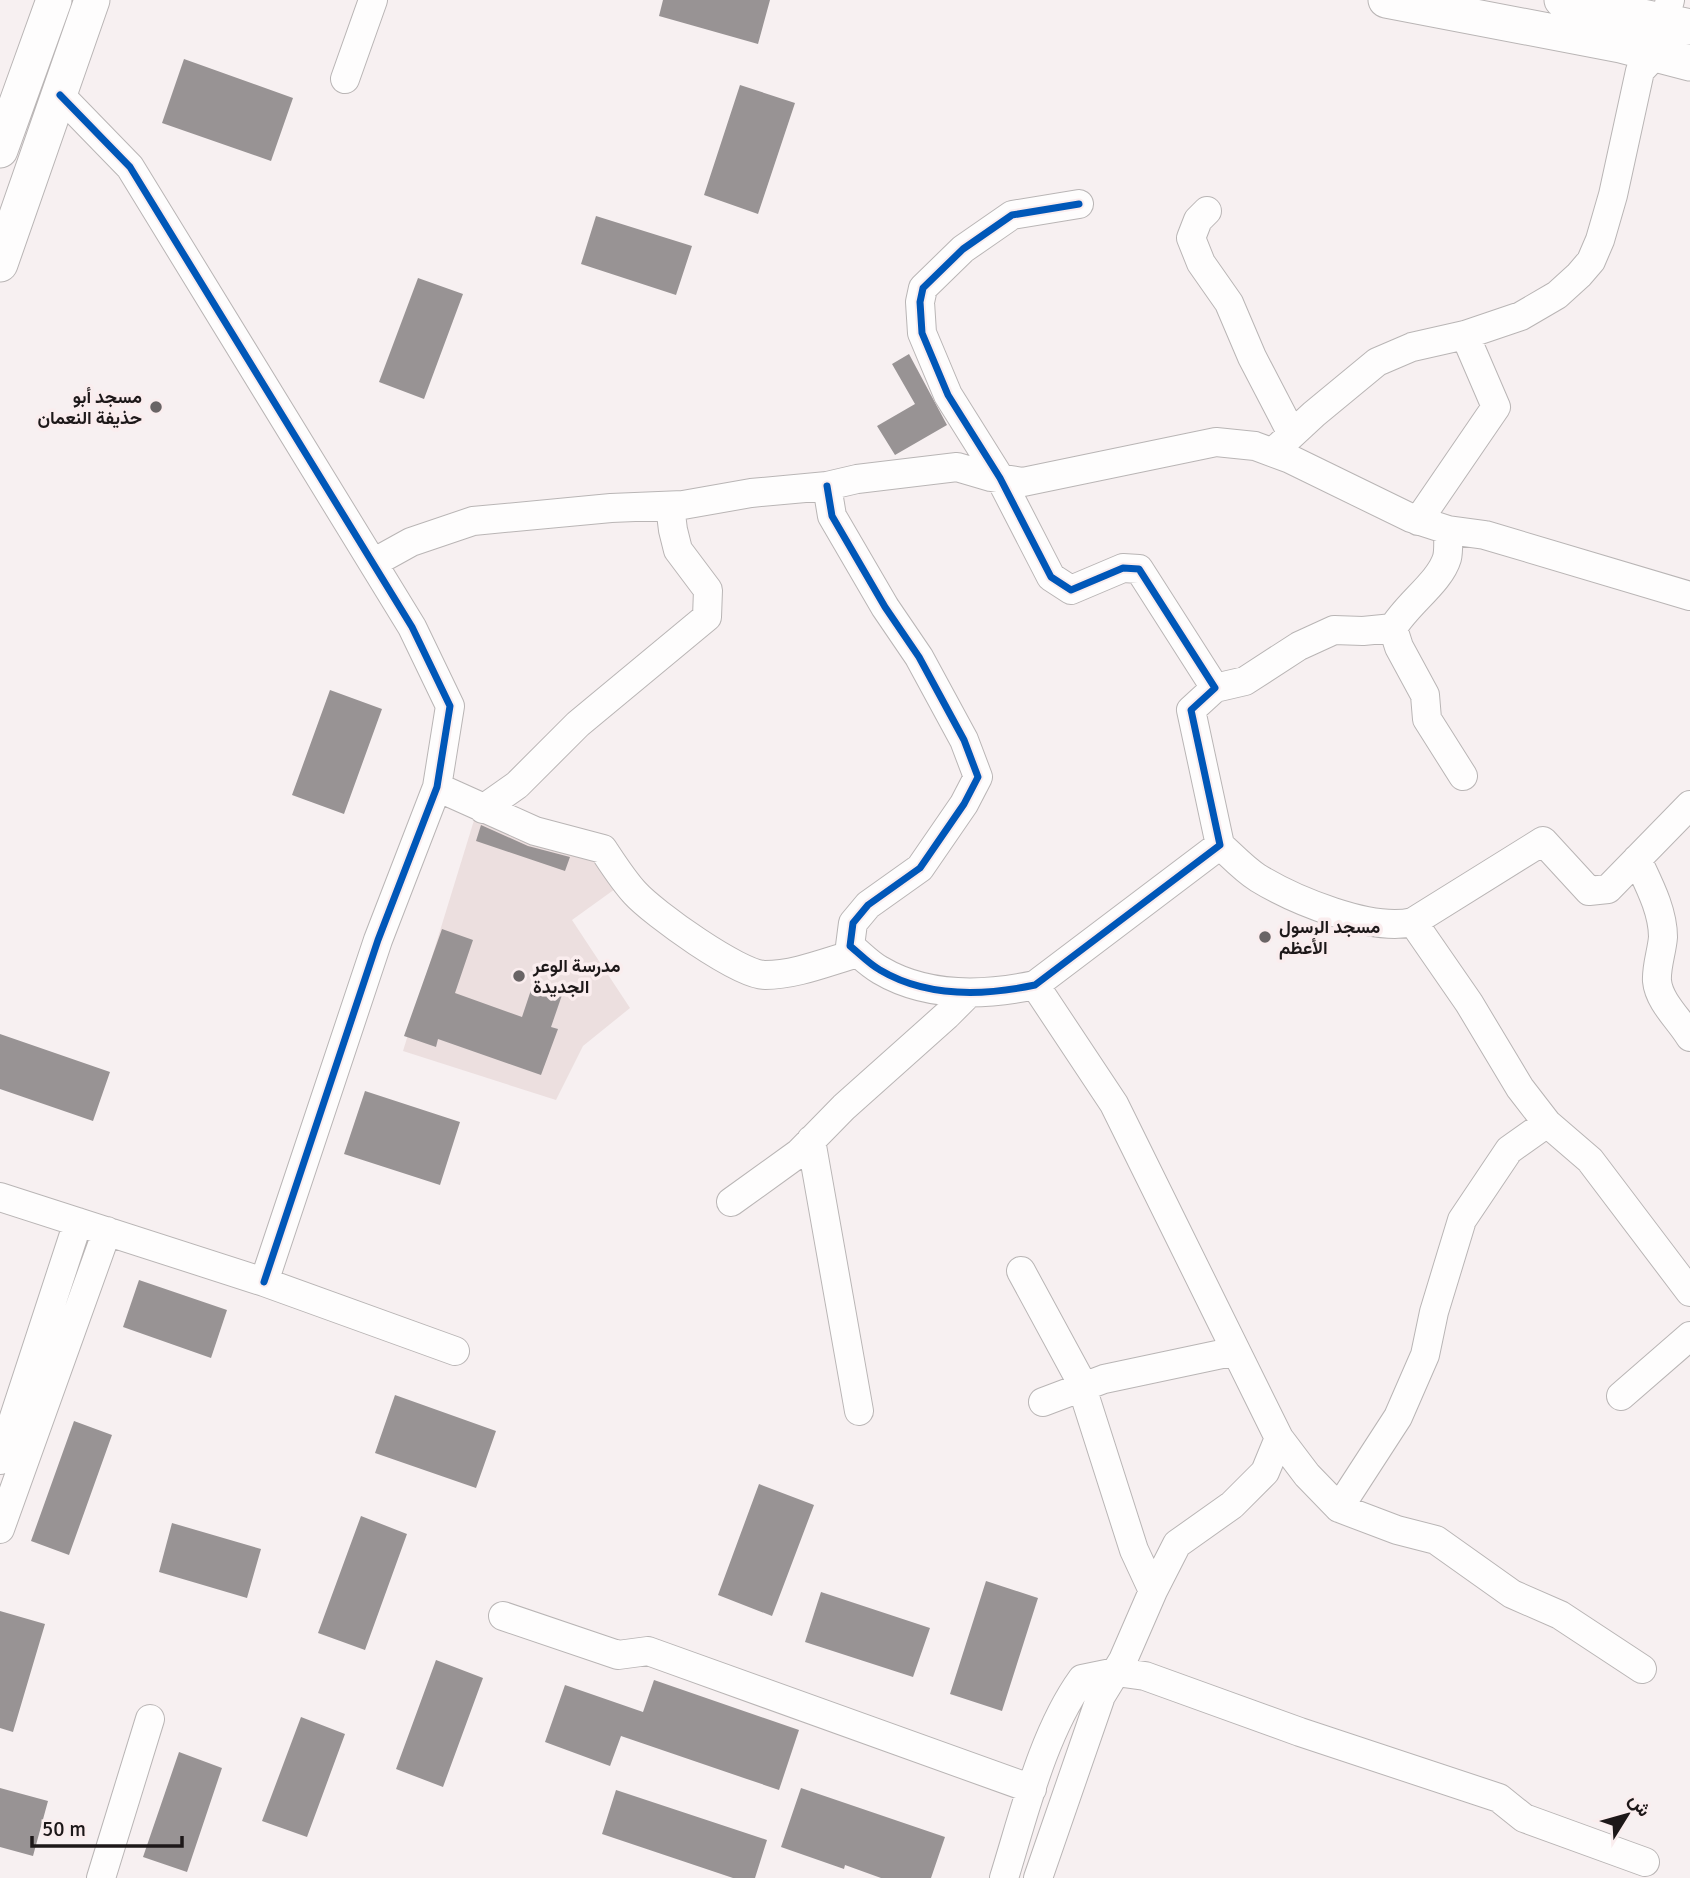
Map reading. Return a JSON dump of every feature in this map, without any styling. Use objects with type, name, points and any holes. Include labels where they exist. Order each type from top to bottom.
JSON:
[{"type":"main road","points":[[0,150],[54,0]]},
{"type":"main road","points":[[0,264],[92,0]]},
{"type":"main road","points":[[1386,0],[1634,37],[1675,16]]},
{"type":"main road","points":[[1562,0],[1690,63]]},
{"type":"street","points":[[345,79],[373,0]]},
{"type":"street","points":[[373,563],[411,542],[473,522],[611,508],[670,506],[957,467],[1023,482],[1216,442],[1255,446],[1282,443],[1377,362],[1412,347],[1465,335],[1521,316],[1558,295],[1591,261],[1613,195],[1634,37]]},
{"type":"street","points":[[60,95],[130,167],[412,626],[450,706],[437,787],[378,940],[264,1282]]},
{"type":"street","points":[[1079,204],[1012,215],[963,249],[923,288],[920,302],[922,334],[947,394],[1000,478],[1051,577],[1071,590],[1123,568],[1139,569],[1215,688]]},
{"type":"street","points":[[1208,211],[1198,220],[1191,238],[1201,263],[1229,303],[1252,357],[1282,443],[1418,521],[1448,530],[1485,535],[1690,596]]},
{"type":"street","points":[[1418,521],[1496,407],[1465,335]]},
{"type":"street","points":[[827,486],[832,516],[885,607],[919,657],[964,740],[978,777],[964,804],[920,868],[868,905],[853,923],[850,946],[880,970],[920,986],[954,993],[969,993],[1005,991],[1035,985],[1220,845]]},
{"type":"street","points":[[483,809],[517,785],[578,724],[707,617],[708,590],[678,550],[670,506]]},
{"type":"street","points":[[1448,530],[1447,558],[1434,580],[1402,612],[1393,628],[1399,647],[1425,695],[1427,719],[1463,776]]},
{"type":"street","points":[[1393,628],[1334,630],[1298,646],[1245,681],[1215,688],[1191,710],[1220,845],[1256,877],[1305,902],[1350,917],[1398,926],[1413,922],[1544,841],[1588,891],[1608,888],[1690,805]]},
{"type":"street","points":[[437,787],[535,831],[603,849],[633,891],[653,911],[726,959],[762,975],[792,972],[858,953]]},
{"type":"street","points":[[1637,859],[1657,903],[1663,934],[1657,981],[1668,1007],[1690,1037]]},
{"type":"street","points":[[1413,922],[1469,1003],[1520,1088],[1547,1123],[1590,1160],[1690,1292]]},
{"type":"street","points":[[1035,985],[1114,1104],[1279,1438],[1307,1475],[1339,1508],[1397,1530],[1436,1540],[1512,1594],[1560,1615],[1642,1669]]},
{"type":"street","points":[[731,1202],[799,1153],[969,993]]},
{"type":"street","points":[[1339,1508],[1398,1417],[1425,1355],[1437,1301],[1462,1220],[1509,1150],[1547,1123]]},
{"type":"street","points":[[811,1140],[859,1411]]},
{"type":"street","points":[[0,1196],[264,1282],[455,1351]]},
{"type":"street","points":[[0,1460],[78,1222]]},
{"type":"street","points":[[0,1529],[107,1231]]},
{"type":"street","points":[[1021,1271],[1079,1378],[1112,1487],[1134,1550],[1153,1591]]},
{"type":"street","points":[[1621,1395],[1690,1336]]},
{"type":"street","points":[[1043,1402],[1104,1379],[1236,1351]]},
{"type":"street","points":[[1038,1878],[1101,1696],[1116,1672],[1177,1544],[1232,1505],[1265,1472],[1279,1438]]},
{"type":"street","points":[[503,1616],[618,1655],[648,1651],[1032,1789]]},
{"type":"street","points":[[1004,1878],[1032,1789],[1064,1703],[1082,1679],[1116,1672],[1145,1676],[1300,1732],[1499,1798],[1524,1818],[1645,1862]]},
{"type":"street","points":[[101,1878],[150,1719]]},
{"type":"shaded area","points":[[475,817],[605,866],[615,889],[572,920],[630,1008],[583,1046],[556,1100],[403,1051]]},
{"type":"building","points":[[663,0],[770,0],[758,44],[659,16]]},
{"type":"building","points":[[184,59],[293,98],[271,161],[162,123]]},
{"type":"building","points":[[740,85],[795,103],[758,214],[704,195]]},
{"type":"building","points":[[596,216],[692,246],[676,295],[581,264]]},
{"type":"building","points":[[418,278],[463,294],[424,399],[379,382]]},
{"type":"building","points":[[909,354],[947,425],[895,455],[877,426],[915,404],[892,364]]},
{"type":"building","points":[[330,690],[382,709],[344,814],[292,795]]},
{"type":"building","points":[[481,825],[528,846],[570,857],[565,871],[476,841]]},
{"type":"building","points":[[442,929],[473,940],[455,993],[522,1017],[533,984],[562,995],[551,1027],[558,1029],[541,1075],[438,1039],[436,1047],[404,1036]]},
{"type":"building","points":[[0,1034],[110,1072],[93,1121],[0,1089]]},
{"type":"building","points":[[365,1091],[460,1122],[440,1185],[344,1154]]},
{"type":"building","points":[[139,1280],[227,1310],[211,1358],[123,1327]]},
{"type":"building","points":[[395,1395],[496,1431],[476,1488],[375,1453]]},
{"type":"building","points":[[74,1421],[112,1435],[69,1555],[31,1541]]},
{"type":"building","points":[[759,1484],[814,1505],[772,1616],[718,1595]]},
{"type":"building","points":[[361,1516],[407,1534],[365,1650],[318,1633]]},
{"type":"building","points":[[172,1523],[261,1549],[247,1598],[159,1572]]},
{"type":"building","points":[[986,1581],[1038,1598],[1002,1711],[950,1694]]},
{"type":"building","points":[[821,1592],[930,1628],[913,1677],[805,1642]]},
{"type":"building","points":[[0,1611],[45,1624],[13,1732],[0,1728]]},
{"type":"building","points":[[436,1660],[483,1678],[443,1787],[396,1769]]},
{"type":"building","points":[[654,1680],[799,1730],[779,1790],[621,1736],[610,1766],[545,1742],[565,1685],[643,1712]]},
{"type":"building","points":[[301,1717],[345,1734],[307,1837],[262,1821]]},
{"type":"building","points":[[179,1752],[222,1768],[187,1872],[143,1857]]},
{"type":"building","points":[[0,1788],[48,1801],[33,1856],[0,1847]]},
{"type":"building","points":[[801,1788],[945,1837],[931,1878],[881,1878],[845,1865],[844,1869],[781,1847]]},
{"type":"building","points":[[616,1790],[767,1840],[755,1878],[733,1878],[602,1834]]},
{"type":"cycle path","points":[[60,95],[130,167],[412,627],[450,706],[437,787],[378,940],[264,1282]]},
{"type":"cycle path","points":[[827,486],[832,516],[885,607],[919,657],[964,740],[978,777],[964,804],[920,868],[868,905],[853,923],[850,946],[880,970],[917,986],[975,992],[1035,985],[1220,845],[1191,710],[1215,688],[1139,569],[1123,568],[1071,590],[1051,577],[1000,478],[948,395],[922,333],[920,302],[923,288],[963,249],[1012,215],[1079,204]]},
{"type":"place","name":"مسجد أبو حذيفة النعمان","points":[[156,407]]},
{"type":"place","name":"مسجد الرسول الأعظم","points":[[1265,937]]},
{"type":"place","name":"مدرسة الوعر الجديدة","points":[[519,976]]}]
